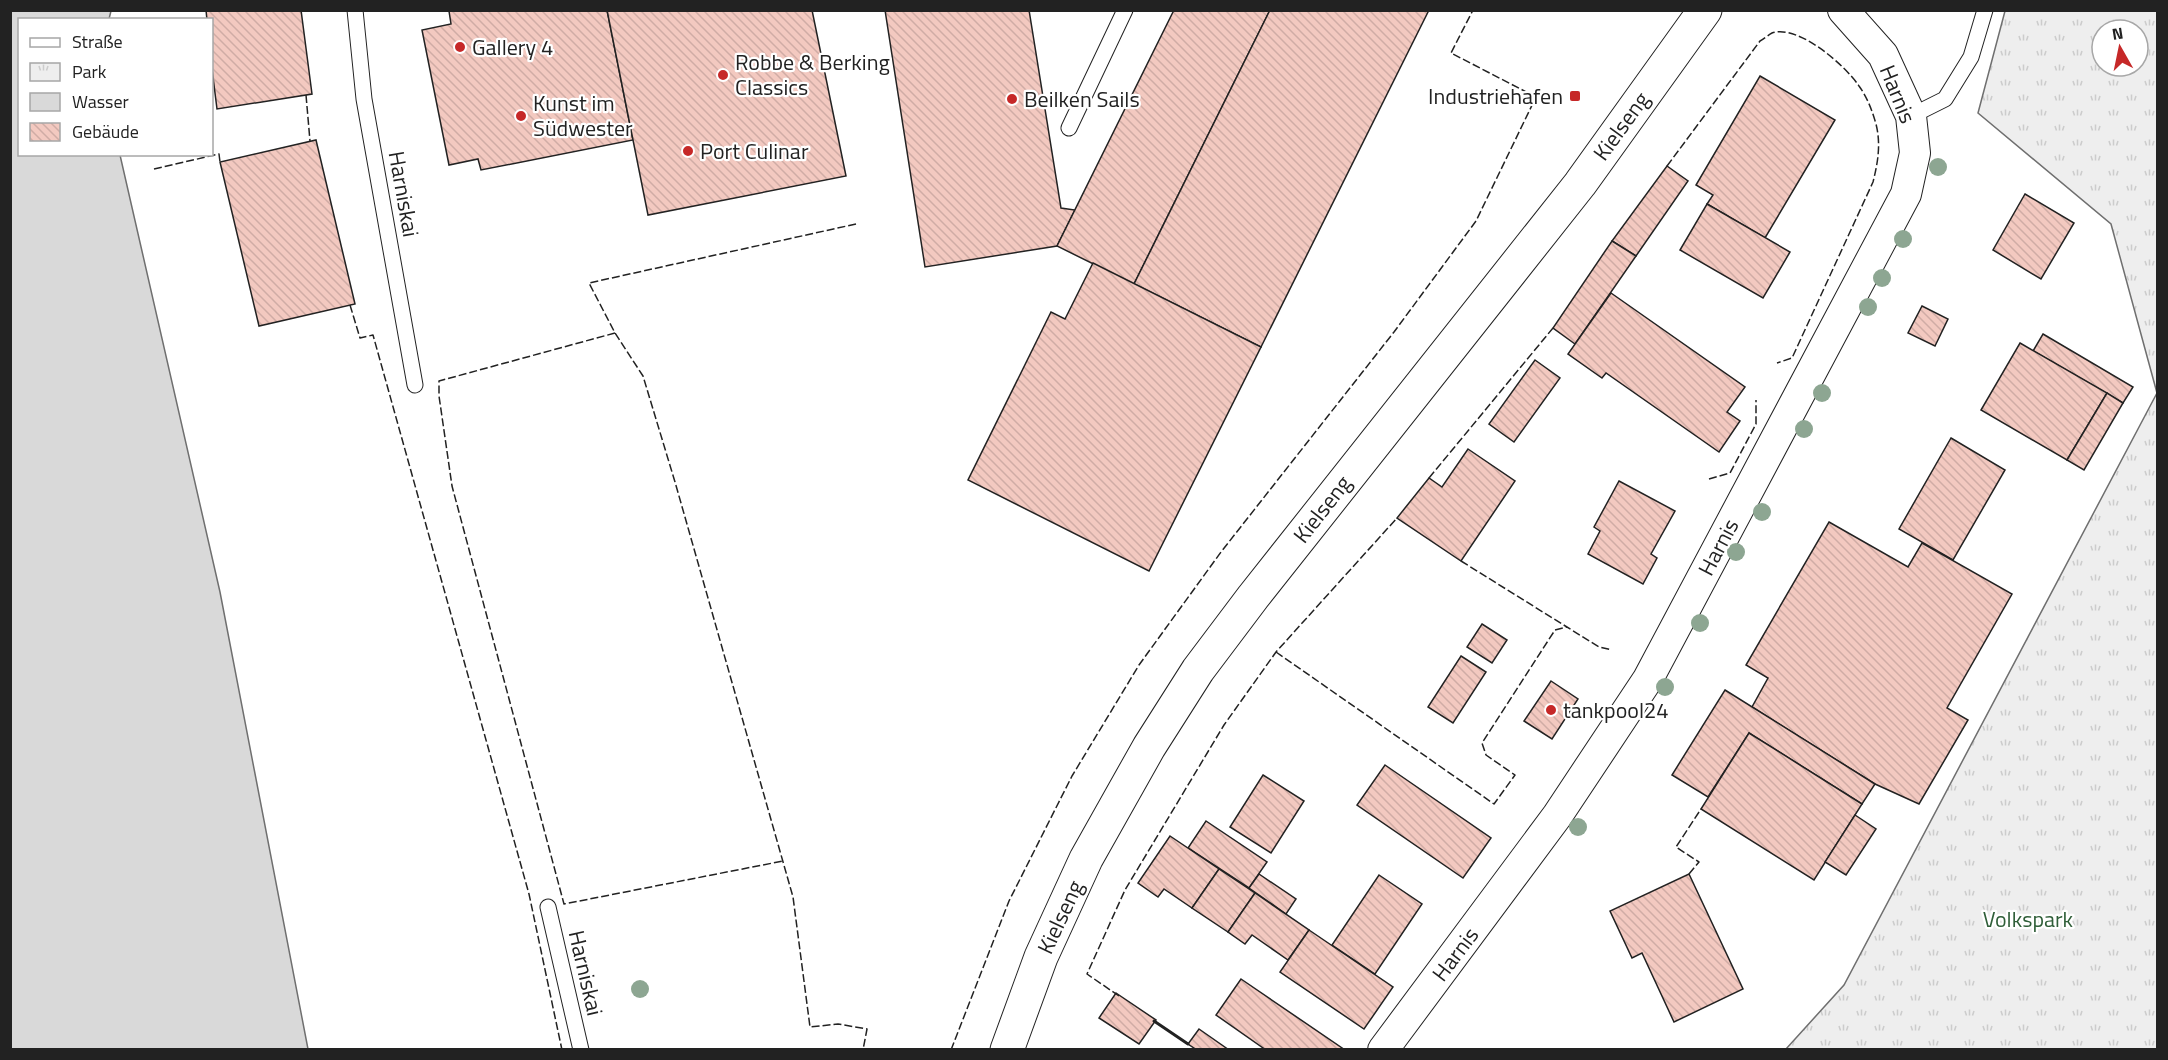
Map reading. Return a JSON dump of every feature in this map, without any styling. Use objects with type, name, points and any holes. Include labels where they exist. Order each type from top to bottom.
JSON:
[{"type":"street","name":"Kielseng","points":[[1007,1050],[1041,957],[1086,859],[1149,747],[1198,670],[1580,183],[1705,10]]},
{"type":"street","name":"Harnis","points":[[1383,1050],[1557,816],[1648,678],[1906,194],[1915,153],[1911,116],[1883,55],[1843,10]]},
{"type":"lane","name":"Harniskai","points":[[355,10],[364,99],[415,385]]},
{"type":"lane","points":[[1069,128],[1125,10]]},
{"type":"lane","points":[[1911,116],[1945,99],[1971,57],[1985,10]]},
{"type":"lane","name":"Harniskai","points":[[548,907],[581,1050]]},
{"type":"green space","points":[[2005,11],[2157,11],[2157,393],[2111,224],[1978,113]]},
{"type":"green space","name":"Volkspark","points":[[2157,393],[2157,1049],[1786,1049],[1844,985]]},
{"type":"water","points":[[10,11],[111,11],[109,18],[18,18],[18,156],[120,156],[220,592],[308,1049],[11,1049]]},
{"type":"building","points":[[206,10],[301,10],[312,94],[217,109],[213,77],[213,18],[207,18]]},
{"type":"building","points":[[607,10],[633,140],[481,170],[478,159],[449,165],[422,30],[451,24],[449,11]]},
{"type":"building","name":"Robbe & Berking Classics","points":[[607,10],[812,10],[846,176],[648,215]]},
{"type":"building","points":[[885,10],[1029,10],[1061,208],[1075,210],[1057,246],[925,267]]},
{"type":"building","points":[[1174,10],[1270,10],[1134,284],[1057,246]]},
{"type":"building","points":[[1270,10],[1429,10],[1261,347],[1134,284]]},
{"type":"building","points":[[1760,76],[1835,120],[1765,238],[1707,204],[1713,195],[1696,185]]},
{"type":"building","points":[[316,140],[355,304],[259,326],[220,162]]},
{"type":"building","points":[[1667,166],[1688,181],[1636,256],[1612,241]]},
{"type":"building","points":[[2025,194],[2074,223],[2041,279],[1993,250]]},
{"type":"building","points":[[1707,204],[1790,252],[1763,298],[1680,250]]},
{"type":"building","points":[[1612,241],[1636,256],[1575,344],[1553,328]]},
{"type":"building","points":[[1093,263],[1261,347],[1149,571],[968,480],[1051,312],[1065,319]]},
{"type":"building","points":[[1611,293],[1745,387],[1727,412],[1740,421],[1719,452],[1606,373],[1602,378],[1568,354]]},
{"type":"building","points":[[1922,306],[1948,319],[1935,346],[1908,333]]},
{"type":"building","points":[[2043,334],[2133,387],[2123,403],[2033,351]]},
{"type":"building","points":[[2020,343],[2107,393],[2067,460],[1981,410]]},
{"type":"building","points":[[1535,360],[1560,378],[1514,442],[1489,424]]},
{"type":"building","points":[[2107,393],[2123,403],[2084,470],[2067,460]]},
{"type":"building","points":[[1951,438],[2005,470],[1953,560],[1899,529]]},
{"type":"building","points":[[1468,449],[1515,481],[1461,561],[1397,518],[1429,478],[1442,487]]},
{"type":"building","points":[[1619,481],[1675,511],[1651,554],[1657,558],[1643,584],[1588,554],[1600,531],[1594,527]]},
{"type":"building","points":[[1829,522],[1908,567],[1922,543],[2012,594],[1947,708],[1968,720],[1919,804],[1875,784],[1752,707],[1768,678],[1746,665]]},
{"type":"building","points":[[1482,624],[1507,640],[1492,663],[1467,647]]},
{"type":"building","points":[[1461,656],[1486,672],[1453,723],[1428,707]]},
{"type":"building","name":"tankpool24","points":[[1551,681],[1578,699],[1552,739],[1524,721]]},
{"type":"building","points":[[1725,690],[1875,784],[1862,804],[1749,733],[1708,797],[1672,775]]},
{"type":"building","points":[[1749,733],[1862,804],[1814,880],[1701,809]]},
{"type":"building","points":[[1385,765],[1491,838],[1463,878],[1357,805]]},
{"type":"building","points":[[1263,775],[1304,801],[1271,853],[1230,827]]},
{"type":"building","points":[[1855,815],[1876,829],[1846,875],[1825,862]]},
{"type":"building","points":[[1206,821],[1267,862],[1249,888],[1188,848]]},
{"type":"building","points":[[1170,836],[1219,869],[1192,908],[1164,889],[1158,897],[1138,883]]},
{"type":"building","points":[[1219,869],[1255,893],[1228,932],[1192,908]]},
{"type":"building","points":[[1259,874],[1296,899],[1286,914],[1249,888]]},
{"type":"building","points":[[1689,874],[1743,989],[1674,1022],[1642,953],[1632,958],[1610,911]]},
{"type":"building","points":[[1379,875],[1422,904],[1375,974],[1332,945]]},
{"type":"building","points":[[1255,893],[1309,930],[1288,960],[1252,935],[1245,944],[1228,932]]},
{"type":"building","points":[[1309,930],[1393,987],[1364,1029],[1280,972]]},
{"type":"building","points":[[1241,979],[1345,1050],[1266,1050],[1216,1015]]},
{"type":"building","points":[[1116,993],[1156,1020],[1139,1044],[1099,1018]]},
{"type":"building","points":[[1199,1029],[1229,1050],[1197,1050],[1188,1044]]},
{"type":"fence","points":[[951,1050],[1009,901],[1072,776],[1139,665],[1221,552],[1394,332],[1476,221],[1536,97],[1451,53],[1473,10]]},
{"type":"fence","points":[[1667,166],[1760,41],[1772,33],[1783,32],[1807,40],[1832,58],[1859,86],[1869,104],[1878,131],[1879,146],[1873,182],[1792,358],[1777,363]]},
{"type":"fence","points":[[306,95],[310,141]]},
{"type":"fence","points":[[213,155],[219,154],[220,162]]},
{"type":"fence","points":[[154,169],[210,156]]},
{"type":"fence","points":[[856,224],[589,283],[615,333],[643,376],[675,482],[793,897],[810,1027],[838,1024],[867,1029],[863,1050]]},
{"type":"fence","points":[[350,305],[360,338],[373,335],[529,894],[562,1050]]},
{"type":"fence","points":[[1429,478],[1553,328]]},
{"type":"fence","points":[[615,333],[439,381],[439,396],[452,486],[564,904],[783,861]]},
{"type":"fence","points":[[1709,479],[1730,473],[1756,424],[1756,400]]},
{"type":"fence","points":[[1119,996],[1087,974],[1125,890],[1224,725],[1276,652],[1397,518]]},
{"type":"fence","points":[[1461,561],[1599,647],[1612,650]]},
{"type":"fence","points":[[1276,652],[1494,804],[1515,775],[1486,755],[1482,743],[1555,630],[1567,627]]},
{"type":"fence","points":[[1689,874],[1699,862],[1676,847],[1701,809]]},
{"type":"wall","points":[[1154,1021],[1188,1044]]},
{"type":"place","name":"Gallery 4","points":[[460,47]]},
{"type":"place","name":"Robbe & Berking Classics","points":[[723,75]]},
{"type":"place","name":"Industriehafen","points":[[1575,96]]},
{"type":"place","name":"Beilken Sails","points":[[1012,99]]},
{"type":"place","name":"Kunst im Südwester","points":[[521,116]]},
{"type":"place","name":"Port Culinar","points":[[688,151]]},
{"type":"place","name":"tankpool24","points":[[1551,710]]}]
